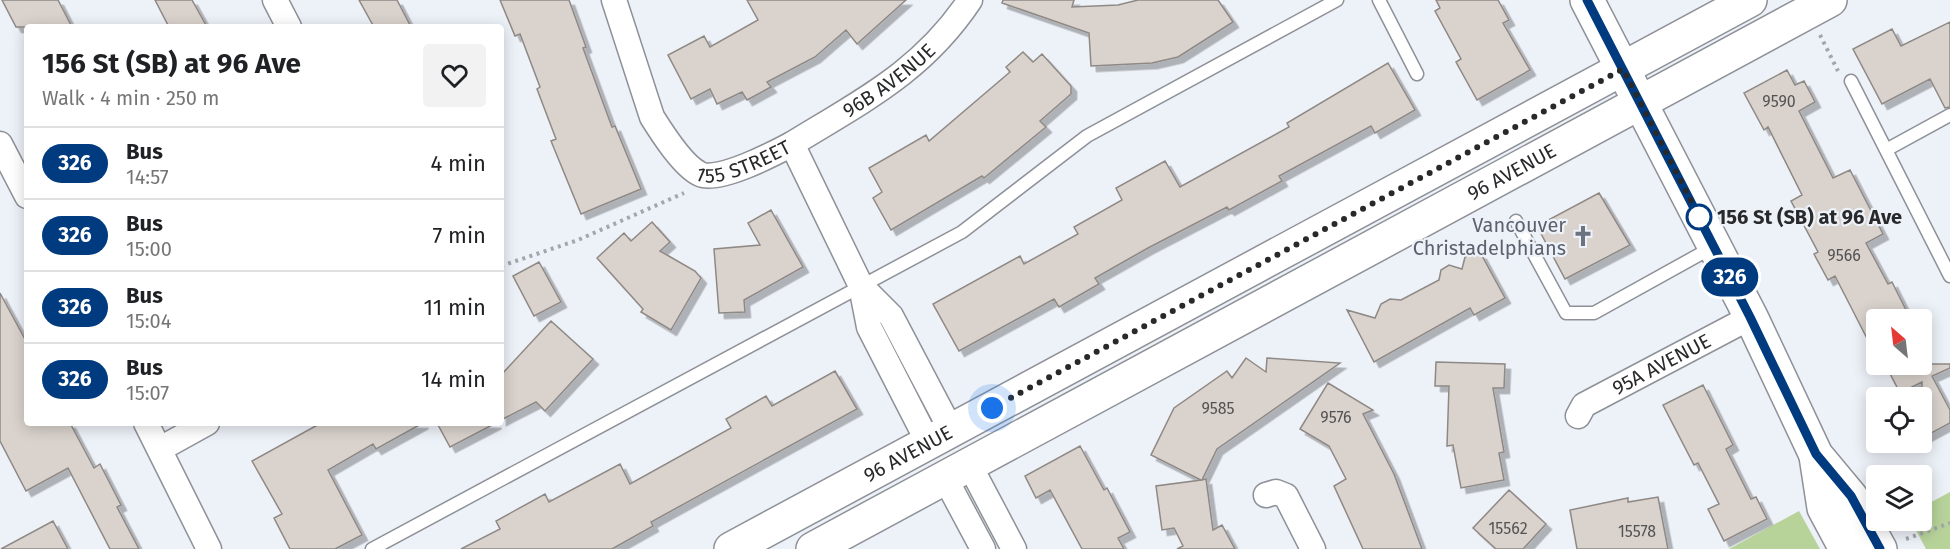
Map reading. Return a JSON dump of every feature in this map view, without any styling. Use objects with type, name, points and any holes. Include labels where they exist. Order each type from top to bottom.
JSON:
[{"type":"main road","points":[[1587,0],[1750,317],[1816,454],[1889,546]]},
{"type":"main road","name":"96 AVENUE","points":[[731,549],[1750,0]]},
{"type":"main road","name":"96 AVENUE","points":[[813,549],[1830,0]]},
{"type":"main road","points":[[939,436],[948,476]]},
{"type":"main road","points":[[1816,454],[1824,508],[1846,549]]},
{"type":"street","points":[[275,0],[287,24]]},
{"type":"street","name":"155 STREET","points":[[614,0],[652,117],[661,133],[694,170],[705,176],[720,174],[769,157],[792,144],[861,286],[891,316],[939,436]]},
{"type":"street","name":"96B AVENUE","points":[[792,144],[898,79],[940,40],[970,0]]},
{"type":"street","points":[[0,144],[24,190]]},
{"type":"street","name":"95A AVENUE","points":[[1578,416],[1584,405],[1750,317]]},
{"type":"street","points":[[148,426],[209,549]]},
{"type":"street","points":[[160,449],[202,426]]},
{"type":"street","points":[[948,476],[983,549]]},
{"type":"street","points":[[948,476],[1014,549]]},
{"type":"street","points":[[1266,495],[1276,492],[1286,496],[1313,549]]},
{"type":"lane","points":[[372,549],[981,220],[1087,136],[1337,0]]},
{"type":"lane","points":[[1379,0],[1417,74]]},
{"type":"lane","points":[[1851,81],[1950,276]]},
{"type":"lane","points":[[1886,150],[1950,115]]},
{"type":"lane","points":[[1516,221],[1566,313],[1594,313],[1714,247]]},
{"type":"path","points":[[1820,35],[1838,71],[1851,81]]},
{"type":"path","points":[[504,265],[578,240],[685,192]]},
{"type":"path","points":[[1889,546],[1950,523]]},
{"type":"green space","points":[[1950,492],[1950,549],[1926,549],[1916,531],[1932,531],[1932,502]]},
{"type":"green space","points":[[1799,511],[1820,549],[1729,549]]},
{"type":"building","points":[[2,0],[58,0],[70,24],[24,24],[24,27],[16,27]]},
{"type":"building","points":[[155,0],[192,0],[205,24],[167,24]]},
{"type":"building","points":[[359,0],[397,0],[409,24],[372,24]]},
{"type":"building","points":[[500,0],[569,0],[586,47],[583,48],[612,127],[615,126],[641,189],[581,214],[551,141],[556,139],[520,34],[515,36]]},
{"type":"building","points":[[747,0],[906,0],[857,44],[846,30],[815,57],[767,82],[771,87],[747,100],[742,92],[717,104],[710,89],[691,99],[668,55],[704,36],[710,47],[758,20]]},
{"type":"building","points":[[1003,0],[1074,0],[1072,7],[1118,5],[1138,0],[1218,0],[1233,22],[1178,57],[1152,63],[1091,66],[1089,33],[1002,3]]},
{"type":"building","points":[[1436,0],[1498,0],[1509,20],[1503,23],[1530,70],[1477,100],[1456,62],[1461,59],[1435,11],[1440,8]]},
{"type":"building","points":[[1950,22],[1950,107],[1945,108],[1930,79],[1882,104],[1853,49],[1892,29],[1901,46]]},
{"type":"building","points":[[1023,52],[1033,62],[1042,54],[1071,86],[1071,94],[1040,121],[1046,127],[984,178],[982,176],[891,230],[873,198],[882,192],[869,168],[926,135],[929,141],[1010,72],[1006,67]]},
{"type":"building","points":[[1388,63],[1415,110],[1375,133],[1371,126],[1279,176],[1282,181],[1229,210],[1227,207],[1148,248],[1095,278],[1099,284],[1059,307],[1054,299],[959,351],[933,304],[1020,256],[1024,264],[1078,234],[1074,227],[1122,200],[1116,188],[1165,161],[1180,187],[1289,127],[1287,123]]},
{"type":"building","points":[[1787,70],[1795,85],[1804,81],[1815,102],[1799,111],[1833,178],[1850,170],[1883,234],[1866,243],[1888,284],[1892,282],[1906,309],[1866,309],[1866,336],[1835,276],[1828,280],[1814,254],[1818,252],[1791,201],[1802,195],[1768,127],[1764,130],[1744,93]]},
{"type":"building","name":"Vancouver Christadelphians","points":[[1599,193],[1630,245],[1565,279],[1537,226]]},
{"type":"building","points":[[771,210],[803,267],[744,300],[745,312],[719,313],[714,249],[760,245],[748,223]]},
{"type":"building","points":[[652,222],[670,242],[660,251],[695,271],[701,278],[671,330],[641,312],[643,309],[597,258],[624,233],[631,241]]},
{"type":"building","points":[[1473,252],[1481,254],[1505,298],[1474,315],[1470,308],[1374,362],[1347,310],[1375,318],[1381,304],[1390,299],[1401,300],[1439,280],[1441,270],[1449,265],[1462,269],[1465,257]]},
{"type":"building","points":[[539,262],[561,302],[534,316],[513,276]]},
{"type":"building","points":[[0,293],[24,337],[24,426],[72,426],[94,468],[100,464],[121,505],[117,507],[139,549],[110,549],[68,468],[26,491],[0,441]]},
{"type":"building","points":[[551,321],[593,359],[545,411],[536,402],[504,418],[504,372]]},
{"type":"building","points":[[1246,358],[1266,372],[1267,358],[1340,363],[1217,449],[1202,480],[1206,479],[1213,530],[1222,525],[1235,549],[1177,549],[1183,546],[1174,528],[1162,530],[1156,486],[1201,480],[1151,455],[1174,408],[1227,371],[1232,378]]},
{"type":"building","points":[[1436,362],[1505,364],[1504,388],[1493,388],[1504,452],[1499,453],[1504,480],[1461,488],[1453,445],[1447,446],[1449,386],[1435,386]]},
{"type":"building","points":[[1932,364],[1950,364],[1950,368],[1932,376],[1950,410],[1950,423],[1932,433],[1932,387],[1922,387],[1922,382],[1912,387],[1897,387],[1891,375],[1932,375]]},
{"type":"building","points":[[835,371],[857,409],[651,522],[653,526],[612,549],[461,549],[500,529],[496,521],[545,494],[549,502],[620,464],[630,484],[731,428],[726,419],[766,396],[772,406]]},
{"type":"building","points":[[1328,383],[1373,410],[1363,414],[1394,474],[1422,549],[1363,549],[1334,486],[1346,479],[1329,446],[1300,429]]},
{"type":"building","points":[[1703,385],[1733,445],[1726,449],[1751,499],[1756,497],[1767,519],[1724,541],[1708,509],[1719,504],[1698,463],[1694,465],[1663,405]]},
{"type":"building","points":[[316,426],[418,426],[376,449],[373,444],[328,470],[362,535],[335,549],[290,549],[274,518],[282,514],[252,461]]},
{"type":"building","points":[[439,426],[490,426],[450,447]]},
{"type":"building","points":[[1080,446],[1104,490],[1107,488],[1130,532],[1118,538],[1124,549],[1082,549],[1050,490],[1036,498],[1025,476]]},
{"type":"building","points":[[1509,490],[1546,524],[1523,549],[1496,549],[1473,528]]},
{"type":"building","points":[[1658,497],[1668,549],[1577,549],[1570,510],[1628,498],[1628,502]]},
{"type":"building","points":[[53,521],[68,549],[1,549]]},
{"type":"bus line","name":"326","points":[[1587,0],[1750,317],[1816,454],[1851,496],[1880,549]]},
{"type":"place","name":"156 St (SB) at 96 Ave","points":[[1699,217]]},
{"type":"place","name":"Vancouver Christadelphians","points":[[1583,236]]},
{"type":"route","points":[[992,408],[1623,69],[1704,226],[1699,217]]}]
